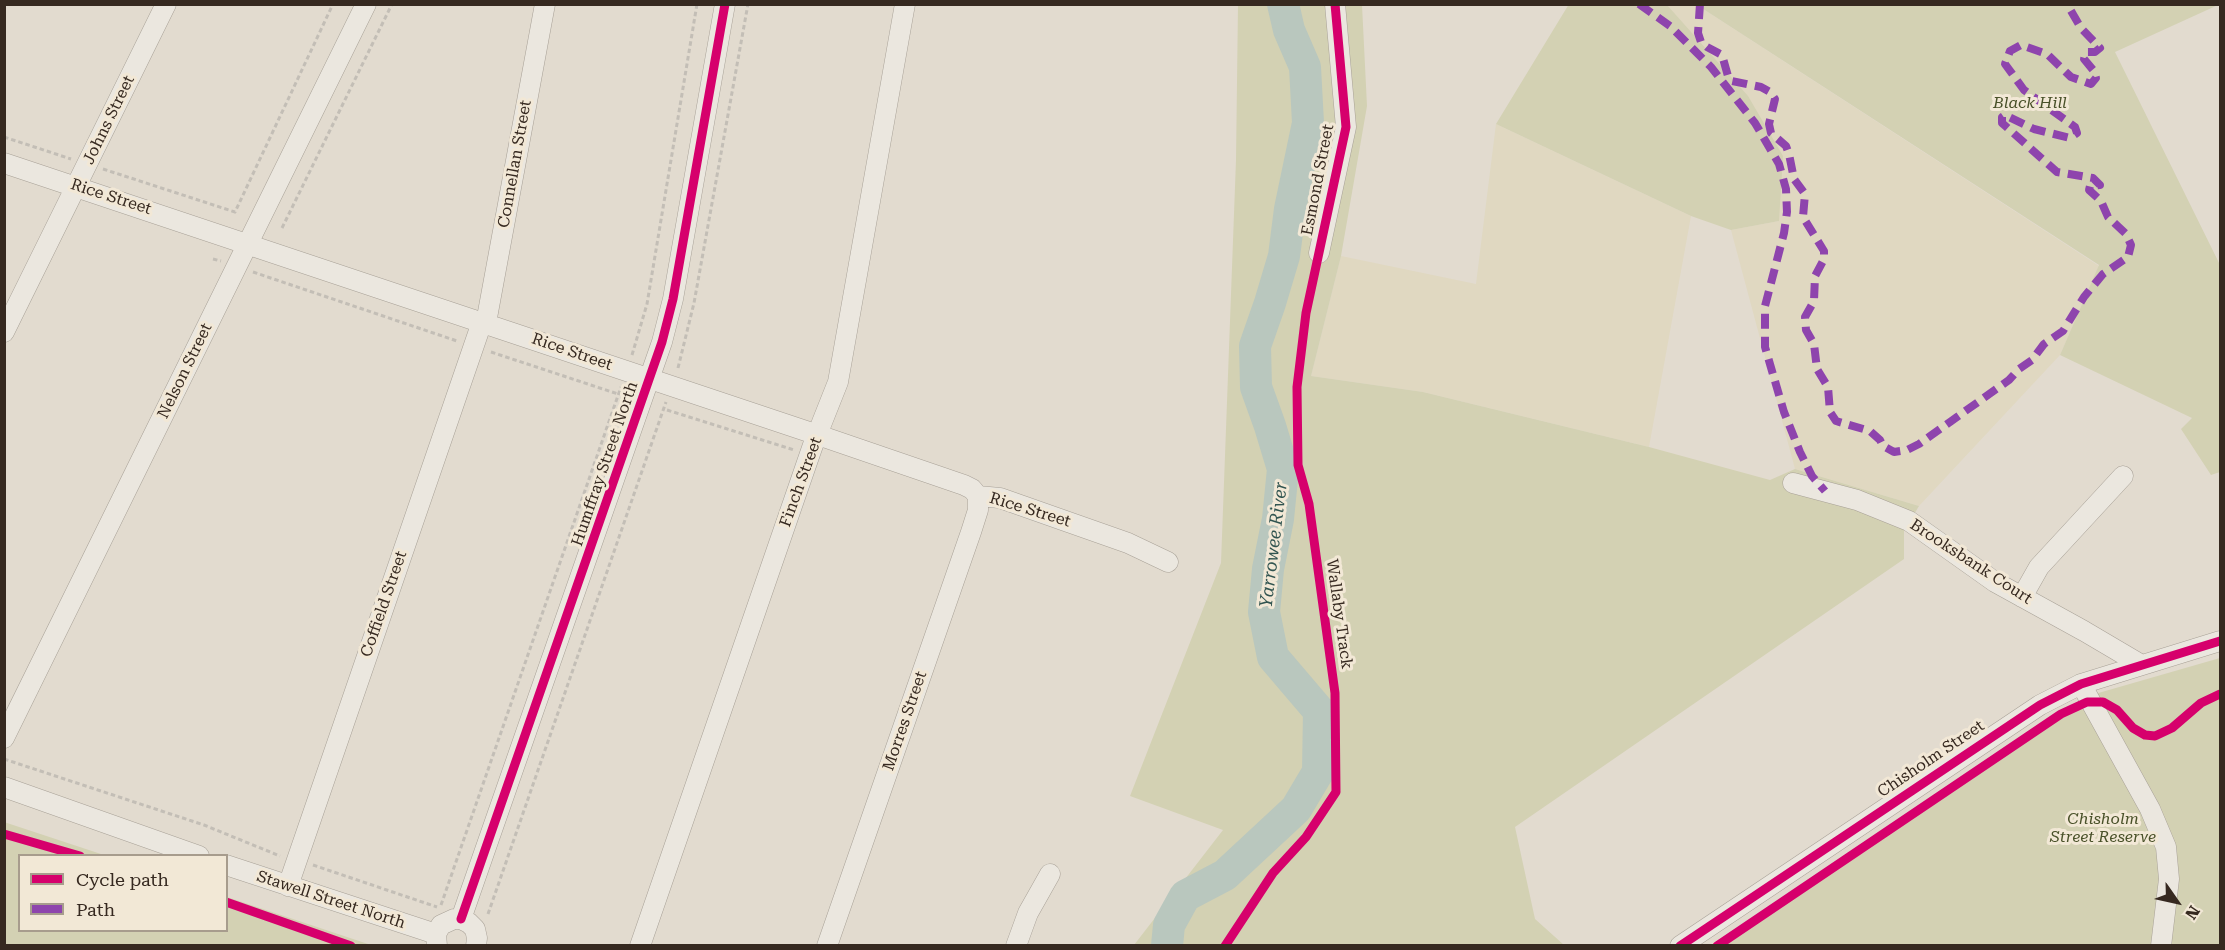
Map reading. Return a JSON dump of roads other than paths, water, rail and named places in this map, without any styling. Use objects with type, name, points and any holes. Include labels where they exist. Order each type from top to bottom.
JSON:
[{"type":"street","name":"Johns Street","points":[[4,332],[166,4]]},
{"type":"street","name":"Nelson Street","points":[[4,738],[366,4]]},
{"type":"street","name":"Connellan Street","points":[[484,323],[545,4]]},
{"type":"street","name":"Humffray Street North","points":[[461,919],[662,342],[672,299],[725,4]]},
{"type":"street","name":"Finch Street","points":[[640,945],[840,373],[905,4]]},
{"type":"street","name":"Esmond Street","points":[[1318,253],[1346,127],[1335,4]]},
{"type":"street","name":"Rice Street","points":[[4,163],[77,185],[964,485],[978,496],[1000,498],[1062,519],[1138,547],[1168,562]]},
{"type":"street","name":"Coffield Street","points":[[288,886],[295,860],[484,323]]},
{"type":"street","points":[[2022,597],[2039,567],[2123,476]]},
{"type":"street","name":"Brooksbank Court","points":[[1793,483],[1857,500],[1902,517],[1935,537],[1995,582],[2140,664]]},
{"type":"street","name":"Morres Street","points":[[826,945],[978,510],[978,496]]},
{"type":"street","name":"Chisholm Street","points":[[1680,945],[2040,705],[2081,684],[2220,641]]},
{"type":"street","points":[[2081,684],[2150,809],[2166,847],[2169,879],[2161,945]]},
{"type":"street","points":[[4,787],[196,854]]},
{"type":"street","name":"Stawell Street North","points":[[228,866],[436,940]]},
{"type":"street","points":[[1016,945],[1029,913],[1050,874]]},
{"type":"street","points":[[436,940],[441,925],[447,921],[461,919],[475,930],[476,945]]},
{"type":"waterway","name":"Yarrowee River","points":[[1167,946],[1169,925],[1185,896],[1225,875],[1296,809],[1318,772],[1319,711],[1273,657],[1264,612],[1283,469],[1256,387],[1255,346],[1284,256],[1290,209],[1308,123],[1305,67],[1289,30],[1283,4]]},
{"type":"park label","name":"Black Hill","points":[[2030,103]]},
{"type":"park label","name":"Chisholm Street Reserve","points":[[2103,828]]}]
